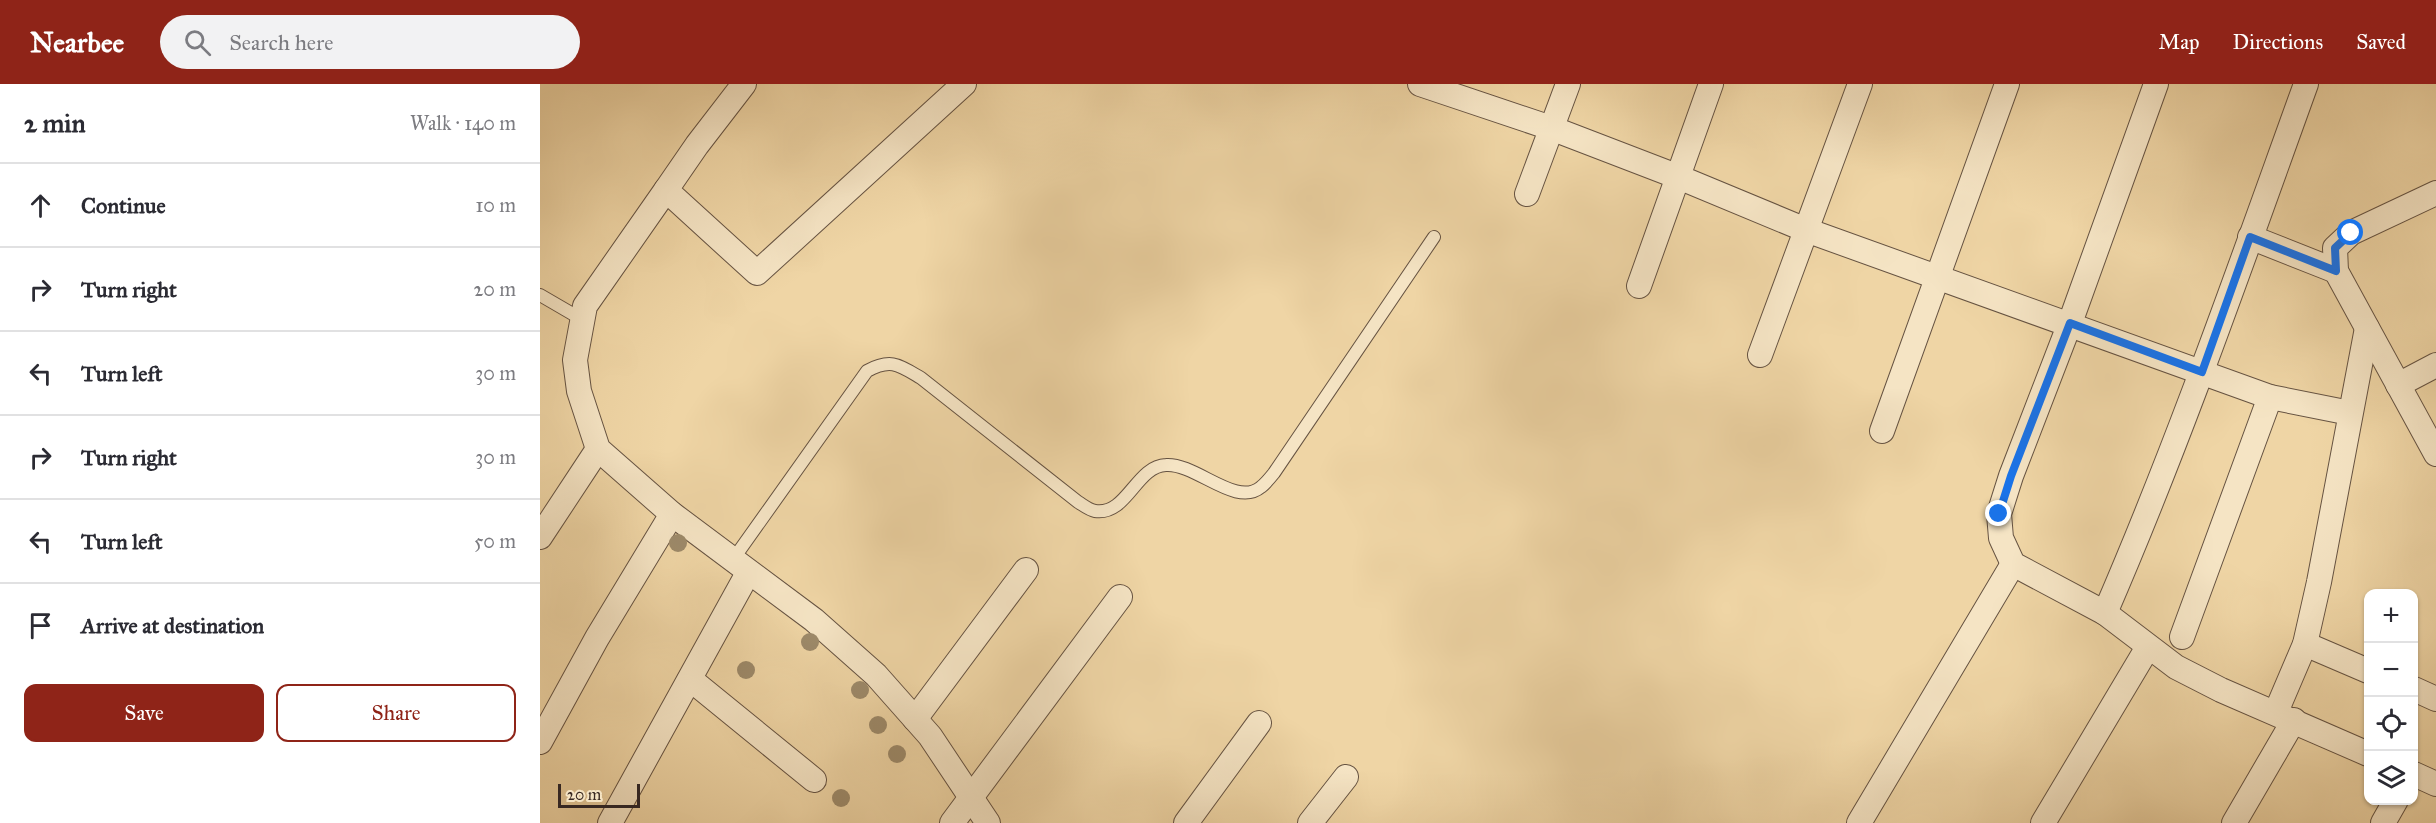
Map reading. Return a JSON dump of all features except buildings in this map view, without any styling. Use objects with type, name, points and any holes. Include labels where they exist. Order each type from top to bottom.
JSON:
[{"type":"street","points":[[744,84],[697,145],[585,306],[575,360],[579,391],[598,449],[672,514],[814,620],[876,675],[930,736],[988,823]]},
{"type":"street","points":[[666,190],[756,273],[964,84]]},
{"type":"street","points":[[1420,84],[1551,128],[1676,176],[1806,230],[2070,323],[2270,397],[2350,413]]},
{"type":"street","points":[[1527,194],[1568,84]]},
{"type":"street","points":[[1639,286],[1676,176],[1711,84]]},
{"type":"street","points":[[1760,355],[1860,84]]},
{"type":"street","points":[[1882,431],[2007,84]]},
{"type":"street","points":[[2156,84],[2070,323],[2011,476],[1999,514],[2001,538],[2013,564],[2105,613],[2133,632],[2148,647],[2176,667],[2364,752]]},
{"type":"street","points":[[2105,613],[2136,541],[2202,372],[2306,84]]},
{"type":"street","points":[[2436,193],[2351,233],[2335,248],[2336,271],[2436,454]]},
{"type":"street","points":[[2250,237],[2336,271]]},
{"type":"street","points":[[2234,823],[2285,716],[2319,582],[2367,328]]},
{"type":"street","points":[[2398,385],[2436,366]]},
{"type":"street","points":[[2182,637],[2270,397]]},
{"type":"street","points":[[540,537],[598,449]]},
{"type":"street","points":[[540,742],[597,638],[672,514]]},
{"type":"street","points":[[1858,823],[2013,564]]},
{"type":"street","points":[[610,823],[690,679],[740,567]]},
{"type":"street","points":[[915,719],[1026,570]]},
{"type":"street","points":[[952,823],[1120,597]]},
{"type":"street","points":[[2304,644],[2364,668]]},
{"type":"street","points":[[2052,820],[2148,647]]},
{"type":"street","points":[[690,679],[814,780]]},
{"type":"street","points":[[2418,691],[2436,699]]},
{"type":"street","points":[[1186,823],[1259,723]]},
{"type":"street","points":[[2418,776],[2436,784]]},
{"type":"street","points":[[1310,823],[1346,777]]},
{"type":"street","points":[[2383,823],[2394,805]]},
{"type":"lane","points":[[740,567],[867,371],[881,363],[899,365],[921,378],[1078,502],[1094,511],[1108,510],[1125,498],[1145,474],[1161,465],[1178,464],[1227,489],[1245,493],[1260,489],[1274,473],[1434,237]]},
{"type":"lane","points":[[540,295],[583,320]]},
{"type":"route","points":[[1999,514],[2011,476],[2070,323],[2202,372],[2250,237],[2336,271],[2335,248],[2351,233]]}]
